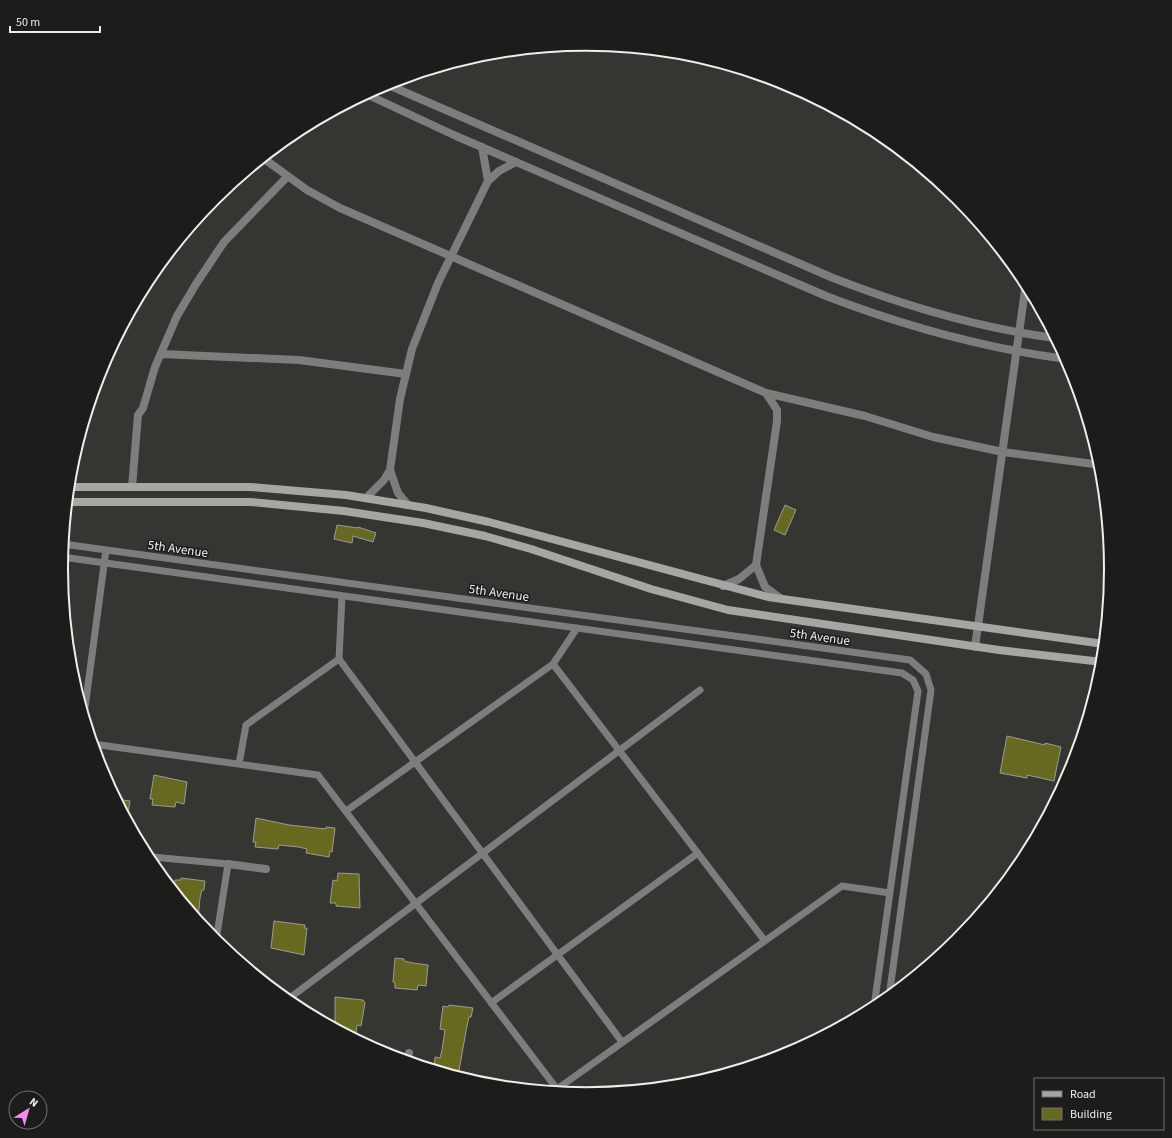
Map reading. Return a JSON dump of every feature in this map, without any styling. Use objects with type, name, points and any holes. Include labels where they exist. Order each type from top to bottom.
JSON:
[{"type":"main road","points":[[75,487],[251,487],[366,498],[489,522],[723,586],[780,598],[1099,643]]},
{"type":"main road","points":[[72,502],[251,502],[360,513],[423,523],[485,536],[531,549],[651,589],[728,610],[975,647],[1096,661]]},
{"type":"street","points":[[394,88],[833,278],[889,299],[965,321],[1049,337]]},
{"type":"street","points":[[373,97],[516,162],[826,296],[870,313],[960,340],[1059,358]]},
{"type":"street","points":[[482,147],[488,181]]},
{"type":"street","points":[[267,161],[307,190],[340,208],[766,393],[865,416],[933,437],[1003,452],[1093,464]]},
{"type":"street","points":[[366,498],[384,480],[390,470],[400,399],[412,349],[438,283],[488,181],[499,172],[516,162]]},
{"type":"street","points":[[132,487],[138,415],[143,408],[155,367],[176,316],[220,248],[238,227],[288,176]]},
{"type":"street","points":[[975,647],[1025,293]]},
{"type":"street","points":[[161,354],[299,360],[406,374]]},
{"type":"street","points":[[766,393],[772,400],[777,410],[777,421],[756,565],[766,586],[780,598]]},
{"type":"street","points":[[390,470],[398,493],[408,505]]},
{"type":"street","points":[[723,586],[738,579],[756,565]]},
{"type":"street","points":[[228,864],[266,868]]},
{"type":"lane","name":"5th Avenue","points":[[69,545],[910,660],[926,674],[930,682],[931,690],[890,988]]},
{"type":"lane","points":[[86,702],[106,550]]},
{"type":"lane","name":"5th Avenue","points":[[68,558],[902,672],[913,680],[918,691],[890,893]]},
{"type":"lane","points":[[342,596],[339,659],[622,1042]]},
{"type":"lane","points":[[346,812],[553,664],[577,628]]},
{"type":"lane","points":[[239,764],[246,725],[339,659]]},
{"type":"lane","points":[[553,664],[765,941]]},
{"type":"lane","points":[[293,996],[700,690]]},
{"type":"lane","points":[[98,745],[318,775],[554,1086]]},
{"type":"lane","points":[[492,1003],[698,853]]},
{"type":"lane","points":[[155,857],[228,864],[217,932]]},
{"type":"lane","points":[[562,1086],[842,886],[890,893],[875,999]]},
{"type":"building","points":[[785,505],[796,510],[785,535],[774,530]]},
{"type":"building","points":[[337,525],[358,527],[376,533],[373,542],[353,536],[352,543],[334,539]]},
{"type":"building","points":[[1007,736],[1045,745],[1045,743],[1061,747],[1054,781],[1027,775],[1027,778],[1000,773]]},
{"type":"building","points":[[154,775],[187,782],[184,804],[176,802],[175,807],[152,805],[153,799],[150,799]]},
{"type":"building","points":[[122,800],[130,801],[128,812]]},
{"type":"building","points":[[256,818],[289,825],[326,829],[326,827],[335,828],[332,852],[330,851],[329,857],[306,853],[307,849],[299,847],[279,845],[278,849],[255,847],[256,842],[253,842]]},
{"type":"building","points":[[338,873],[359,874],[360,908],[336,906],[336,903],[330,903],[333,880],[337,881]]},
{"type":"building","points":[[181,878],[205,881],[204,890],[202,890],[200,898],[199,913],[175,884],[175,880],[181,880]]},
{"type":"building","points":[[274,921],[305,925],[304,928],[307,928],[304,955],[271,948]]},
{"type":"building","points":[[395,958],[428,965],[426,986],[418,985],[417,990],[395,988],[395,983],[393,982]]},
{"type":"building","points":[[335,997],[363,1000],[365,1003],[361,1026],[357,1025],[356,1033],[335,1022]]},
{"type":"building","points":[[449,1005],[473,1008],[471,1017],[469,1017],[459,1071],[434,1064],[435,1057],[440,1058],[445,1030],[440,1029],[443,1006],[448,1007]]}]
